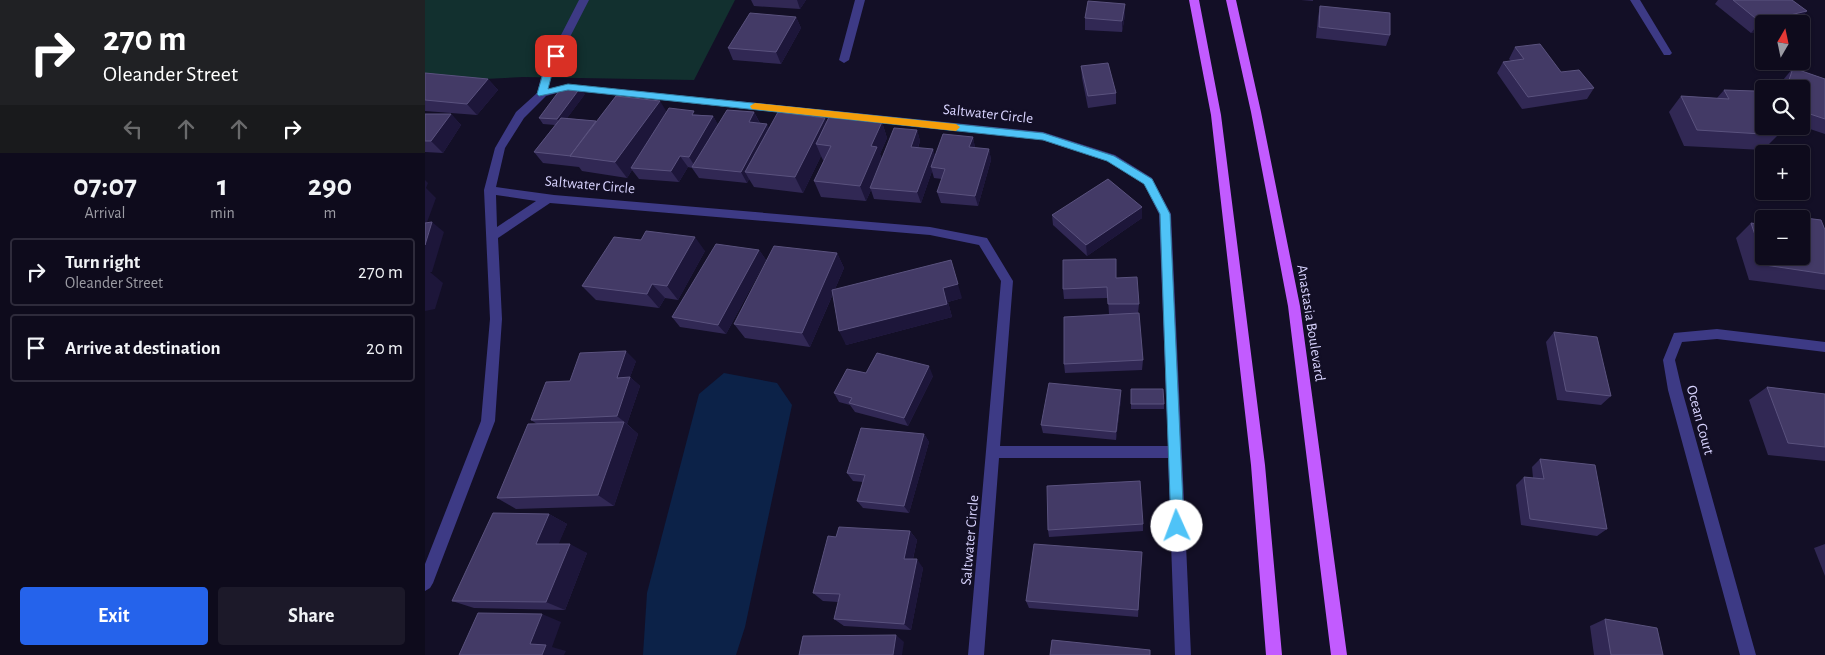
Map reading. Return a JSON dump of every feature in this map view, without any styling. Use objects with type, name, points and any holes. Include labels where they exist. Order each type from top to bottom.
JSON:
[{"type":"main road","points":[[1194,0],[1216,115],[1258,464],[1275,655]]},
{"type":"main road","name":"Anastasia Boulevard","points":[[1231,0],[1256,112],[1293,306],[1339,655]]},
{"type":"street","points":[[542,94],[548,70],[584,0]]},
{"type":"street","points":[[844,60],[860,0]]},
{"type":"street","points":[[1635,0],[1667,53]]},
{"type":"street","name":"Saltwater Circle","points":[[425,583],[488,421],[497,319],[490,190],[500,148],[520,115],[542,94],[568,87],[1033,135],[1111,158],[1148,182],[1165,214],[1183,655]]},
{"type":"street","name":"Saltwater Circle","points":[[490,190],[548,198],[931,231],[983,242],[1007,281],[976,655]]},
{"type":"street","points":[[493,236],[548,198]]},
{"type":"street","name":"Ocean Court","points":[[1748,655],[1675,390],[1669,360],[1678,336],[1717,334],[1825,347]]},
{"type":"street","points":[[993,452],[1174,452]]},
{"type":"green space","points":[[425,0],[735,0],[694,80],[523,77],[425,82]]},
{"type":"water","points":[[724,373],[777,383],[792,405],[745,627],[736,655],[643,655],[647,593],[699,394]]},
{"type":"building","points":[[1733,0],[1792,0],[1807,11],[1790,15],[1755,15],[1755,18]]},
{"type":"building","points":[[1088,1],[1125,4],[1122,21],[1085,18]]},
{"type":"building","points":[[1320,6],[1390,13],[1390,35],[1319,27]]},
{"type":"building","points":[[750,13],[796,17],[776,52],[728,48]]},
{"type":"building","points":[[1540,44],[1561,72],[1579,70],[1594,88],[1528,97],[1503,62],[1524,59],[1515,47]]},
{"type":"building","points":[[1108,63],[1116,93],[1088,96],[1081,66]]},
{"type":"building","points":[[1792,70],[1799,70],[1825,79],[1825,119],[1810,114],[1810,80],[1789,80]]},
{"type":"building","points":[[425,73],[488,79],[467,104],[425,100]]},
{"type":"building","points":[[562,87],[580,88],[557,119],[539,118]]},
{"type":"building","points":[[1724,90],[1755,91],[1755,134],[1697,130],[1681,96],[1729,99]]},
{"type":"building","points":[[616,96],[660,101],[615,162],[570,156]]},
{"type":"building","points":[[669,108],[694,111],[692,115],[713,116],[689,157],[680,156],[671,171],[631,168]]},
{"type":"building","points":[[727,110],[754,112],[749,122],[767,124],[741,172],[692,167]]},
{"type":"building","points":[[778,112],[825,118],[795,177],[745,172]]},
{"type":"building","points":[[425,114],[451,114],[431,141],[425,141]]},
{"type":"building","points":[[829,117],[882,122],[871,146],[877,147],[860,186],[814,181],[831,146],[816,144]]},
{"type":"building","points":[[561,118],[596,121],[570,156],[534,152]]},
{"type":"building","points":[[894,128],[917,130],[911,147],[933,149],[917,192],[870,188]]},
{"type":"building","points":[[943,134],[973,137],[969,147],[989,149],[975,196],[937,192],[945,169],[931,167]]},
{"type":"building","points":[[1108,179],[1142,207],[1086,245],[1052,215]]},
{"type":"building","points":[[1810,219],[1821,220],[1825,230],[1825,274],[1765,265],[1810,265]]},
{"type":"building","points":[[432,222],[425,245],[425,223]]},
{"type":"building","points":[[1751,223],[1755,224],[1755,235]]},
{"type":"building","points":[[646,231],[695,237],[667,286],[652,284],[647,294],[582,286],[614,237],[641,240]]},
{"type":"building","points":[[716,244],[759,250],[718,325],[672,317]]},
{"type":"building","points":[[774,246],[837,253],[802,333],[734,324]]},
{"type":"building","points":[[1116,259],[1116,278],[1137,277],[1139,304],[1108,304],[1107,287],[1063,289],[1063,260]]},
{"type":"building","points":[[951,260],[958,284],[943,288],[947,304],[839,331],[832,290]]},
{"type":"building","points":[[1139,313],[1143,360],[1064,364],[1064,317]]},
{"type":"building","points":[[1554,332],[1597,337],[1611,396],[1566,391]]},
{"type":"building","points":[[626,351],[617,378],[630,377],[617,416],[531,420],[546,382],[570,381],[580,353]]},
{"type":"building","points":[[877,353],[929,366],[904,418],[849,403],[852,398],[834,393],[847,369],[866,373]]},
{"type":"building","points":[[1049,383],[1121,390],[1116,432],[1041,425]]},
{"type":"building","points":[[1767,387],[1825,394],[1825,447],[1788,443]]},
{"type":"building","points":[[1131,389],[1163,389],[1164,404],[1131,404]]},
{"type":"building","points":[[624,422],[598,495],[497,498],[528,424]]},
{"type":"building","points":[[861,428],[924,434],[904,506],[857,501],[865,475],[847,473]]},
{"type":"building","points":[[1540,459],[1595,465],[1607,529],[1530,519],[1524,477],[1544,479]]},
{"type":"building","points":[[1140,481],[1143,524],[1048,530],[1047,486]]},
{"type":"building","points":[[493,513],[549,514],[536,544],[570,544],[546,602],[452,601]]},
{"type":"building","points":[[839,527],[910,531],[904,559],[917,559],[904,624],[834,619],[840,594],[813,593],[828,536],[836,537]]},
{"type":"building","points":[[1034,544],[1142,552],[1138,610],[1026,601]]},
{"type":"building","points":[[478,613],[542,614],[530,644],[546,645],[542,655],[459,655]]},
{"type":"building","points":[[1605,619],[1657,628],[1663,655],[1611,655]]},
{"type":"building","points":[[896,635],[893,655],[799,655],[803,636]]},
{"type":"building","points":[[1052,640],[1150,650],[1150,655],[1050,655]]},
{"type":"slow traffic","points":[[755,106],[956,127]]},
{"type":"route","points":[[556,56],[548,70],[542,94],[568,87],[1043,136],[1111,158],[1148,182],[1165,214],[1177,526]]}]
